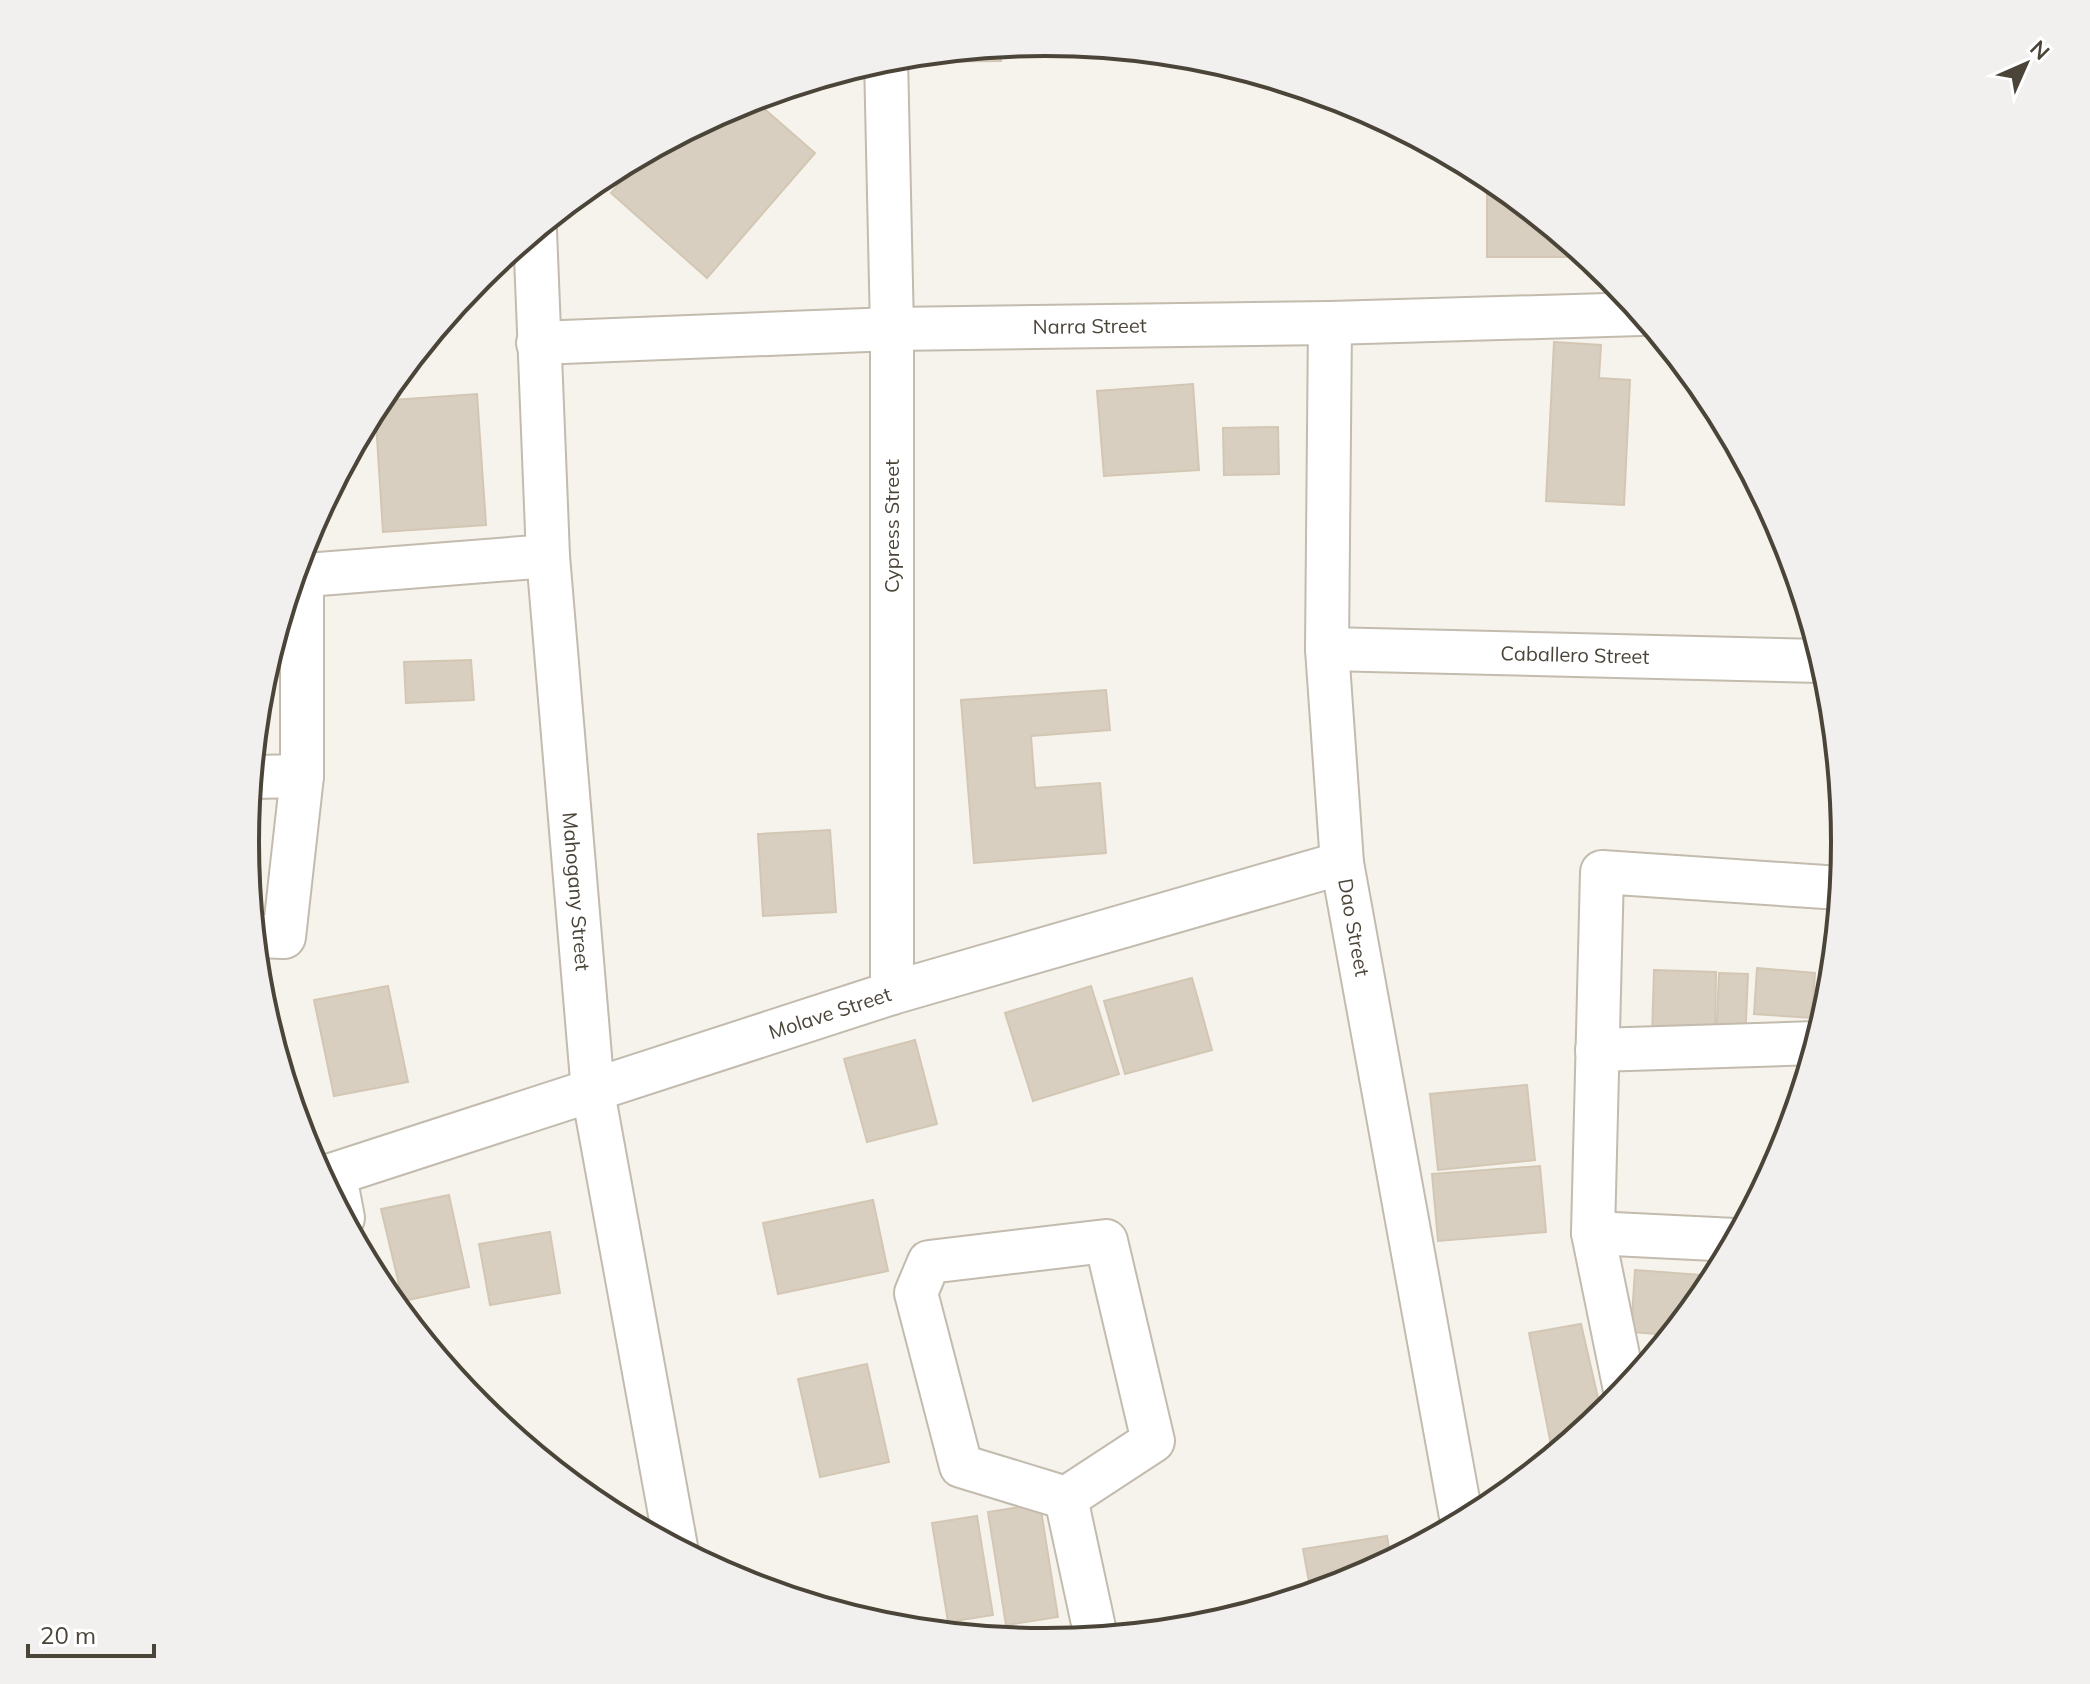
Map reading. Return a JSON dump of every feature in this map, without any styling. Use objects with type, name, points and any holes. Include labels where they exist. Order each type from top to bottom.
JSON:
[{"type":"street","name":"Cypress Street","points":[[886,72],[892,329],[892,993]]},
{"type":"street","name":"Mahogany Street","points":[[535,244],[548,556],[593,1092],[674,1535]]},
{"type":"street","name":"Narra Street","points":[[538,343],[892,329],[1330,323],[1617,304]]},
{"type":"street","name":"Dao Street","points":[[1330,323],[1327,649],[1342,863],[1460,1510]]},
{"type":"street","points":[[306,575],[548,556]]},
{"type":"street","points":[[265,936],[284,937],[302,776],[298,598]]},
{"type":"street","name":"Caballero Street","points":[[1327,649],[1809,661]]},
{"type":"street","points":[[262,777],[302,776]]},
{"type":"street","name":"Molave Street","points":[[333,1175],[892,993],[1342,863]]},
{"type":"street","points":[[1622,1375],[1593,1233],[1602,872],[1829,887]]},
{"type":"street","points":[[1597,1050],[1804,1043]]},
{"type":"street","points":[[1593,1233],[1723,1239]]},
{"type":"street","points":[[1106,1241],[1153,1441],[1066,1498],[961,1466],[916,1293],[929,1262],[1106,1241]]},
{"type":"street","points":[[1066,1498],[1094,1626]]},
{"type":"building","points":[[1001,58],[1001,61],[958,61]]},
{"type":"building","points":[[764,109],[815,153],[707,278],[611,193],[625,178],[652,161],[697,137]]},
{"type":"building","points":[[1487,192],[1570,257],[1487,257]]},
{"type":"building","points":[[1554,342],[1601,345],[1599,378],[1630,380],[1624,505],[1546,501]]},
{"type":"building","points":[[1193,384],[1199,470],[1104,476],[1097,391]]},
{"type":"building","points":[[477,394],[486,525],[383,532],[376,429],[395,400]]},
{"type":"building","points":[[1278,427],[1279,474],[1224,475],[1223,428]]},
{"type":"building","points":[[471,660],[474,700],[406,703],[404,662]]},
{"type":"building","points":[[1106,690],[1110,730],[1031,736],[1035,788],[1100,783],[1106,853],[974,863],[961,700]]},
{"type":"building","points":[[830,830],[836,912],[763,916],[758,834]]},
{"type":"building","points":[[1757,968],[1815,973],[1811,1018],[1754,1014]]},
{"type":"building","points":[[1654,970],[1716,972],[1715,1039],[1652,1037]]},
{"type":"building","points":[[1719,973],[1748,974],[1745,1043],[1716,1042]]},
{"type":"building","points":[[1192,978],[1212,1050],[1125,1074],[1104,1001]]},
{"type":"building","points":[[388,986],[408,1082],[334,1096],[314,1000]]},
{"type":"building","points":[[1091,986],[1119,1074],[1033,1101],[1005,1013]]},
{"type":"building","points":[[915,1040],[937,1124],[867,1142],[844,1059]]},
{"type":"building","points":[[1527,1085],[1535,1160],[1438,1170],[1430,1094]]},
{"type":"building","points":[[1540,1166],[1546,1232],[1438,1241],[1432,1174]]},
{"type":"building","points":[[449,1195],[469,1287],[407,1300],[401,1293],[381,1209]]},
{"type":"building","points":[[873,1200],[888,1271],[778,1294],[763,1223]]},
{"type":"building","points":[[550,1232],[560,1293],[490,1305],[479,1244]]},
{"type":"building","points":[[1635,1270],[1702,1275],[1657,1334],[1631,1332]]},
{"type":"building","points":[[1581,1324],[1599,1400],[1551,1443],[1529,1333]]},
{"type":"building","points":[[867,1364],[889,1462],[820,1477],[798,1379]]},
{"type":"building","points":[[1040,1504],[1058,1617],[1006,1625],[988,1512]]},
{"type":"building","points":[[977,1516],[993,1615],[948,1622],[932,1523]]},
{"type":"building","points":[[1387,1536],[1389,1549],[1309,1582],[1303,1549]]}]
